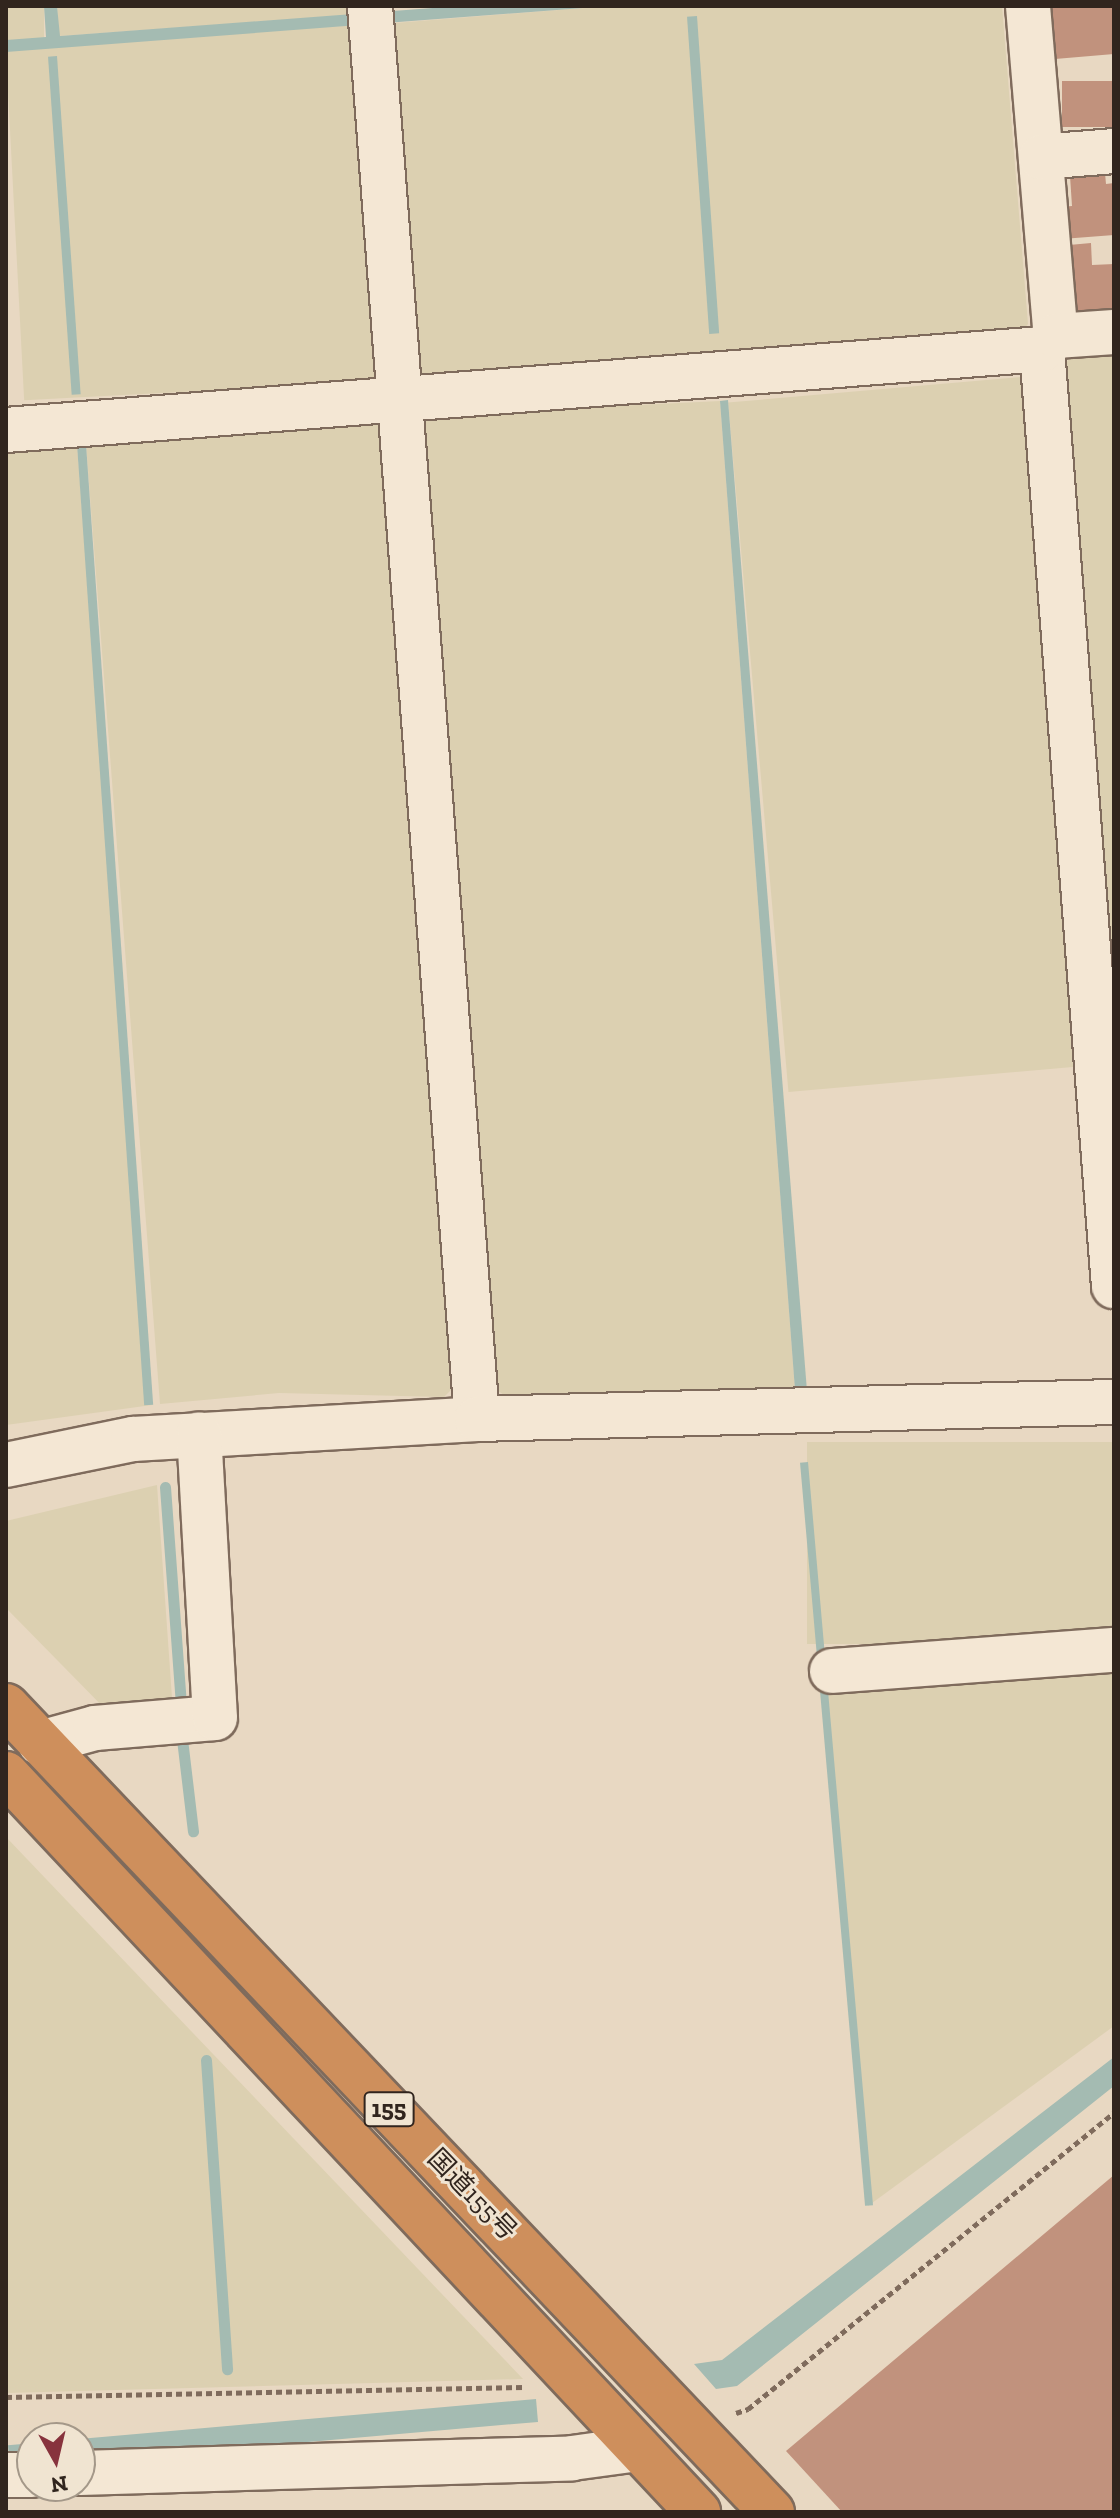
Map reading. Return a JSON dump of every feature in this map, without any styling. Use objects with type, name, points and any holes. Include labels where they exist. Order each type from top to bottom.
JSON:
[{"type":"highway","name":"国道155号","points":[[6,1706],[772,2512]]},
{"type":"highway","name":"国道155号","points":[[6,1774],[698,2512]]},
{"type":"street","points":[[1028,6],[1041,157],[1049,342],[1114,1286]]},
{"type":"street","points":[[371,16],[477,1419]]},
{"type":"street","points":[[1041,157],[1114,151]]},
{"type":"street","points":[[6,430],[1049,342],[1114,332]]},
{"type":"street","points":[[6,1465],[133,1439],[199,1434],[477,1419],[1114,1402]]},
{"type":"street","points":[[40,1743],[95,1728],[215,1718],[199,1434]]},
{"type":"street","points":[[832,1671],[1114,1650]]},
{"type":"street","points":[[96,2473],[572,2458],[638,2449]]},
{"type":"path","points":[[694,2429],[748,2409],[1114,2113]]},
{"type":"path","points":[[6,2397],[526,2387],[573,2379]]},
{"type":"shaded area","points":[[6,6],[44,6],[44,40],[6,40]]},
{"type":"shaded area","points":[[44,6],[57,6],[60,36],[459,6],[609,6],[6,52],[6,40],[46,37]]},
{"type":"shaded area","points":[[57,6],[366,6],[367,14],[59,36]]},
{"type":"shaded area","points":[[609,6],[1002,6],[1028,324],[1017,338],[424,380],[408,366],[382,24]]},
{"type":"shaded area","points":[[697,16],[719,333],[709,334],[687,17]]},
{"type":"shaded area","points":[[363,25],[382,382],[24,400],[6,44]]},
{"type":"shaded area","points":[[57,56],[81,394],[72,395],[48,57]]},
{"type":"shaded area","points":[[1114,354],[1114,1158],[1053,382],[1069,359]]},
{"type":"shaded area","points":[[1032,376],[1092,1065],[788,1092],[728,403]]},
{"type":"shaded area","points":[[728,400],[807,1391],[795,1390],[720,401]]},
{"type":"shaded area","points":[[720,401],[795,1390],[510,1399],[485,1382],[412,437],[430,415]]},
{"type":"shaded area","points":[[378,421],[395,434],[463,1378],[444,1397],[279,1393],[160,1404],[86,444]]},
{"type":"shaded area","points":[[86,444],[153,1405],[144,1405],[77,445]]},
{"type":"shaded area","points":[[77,445],[152,1405],[6,1425],[6,449]]},
{"type":"shaded area","points":[[807,1442],[1114,1442],[1114,1644],[807,1644]]},
{"type":"shaded area","points":[[808,1462],[873,2205],[865,2206],[800,1463]]},
{"type":"shaded area","points":[[157,1485],[173,1712],[112,1716],[6,1608],[6,1521]]},
{"type":"shaded area","points":[[1114,1665],[1114,2026],[868,2206],[826,1687]]},
{"type":"shaded area","points":[[6,1837],[523,2379],[6,2393]]},
{"type":"shaded area","points":[[1114,2057],[1114,2086],[737,2386],[716,2389],[694,2364],[722,2360]]},
{"type":"shaded area","points":[[536,2399],[538,2422],[96,2461],[96,2437]]},
{"type":"shaded area","points":[[16,2444],[16,2468],[10,2468],[8,2445]]},
{"type":"building","points":[[1051,6],[1114,6],[1114,54],[1055,59]]},
{"type":"building","points":[[1062,81],[1114,81],[1114,127],[1062,127]]},
{"type":"building","points":[[1105,173],[1106,184],[1114,183],[1114,235],[1062,239],[1060,207],[1072,206],[1070,176]]},
{"type":"building","points":[[1091,243],[1092,265],[1114,264],[1114,310],[1075,313],[1069,245]]},
{"type":"building","points":[[1114,2175],[1114,2512],[842,2512],[786,2451]]},
{"type":"waterway","points":[[165,1487],[181,1707]]},
{"type":"waterway","points":[[182,1739],[193,1831]]},
{"type":"waterway","points":[[206,2060],[227,2369]]}]
